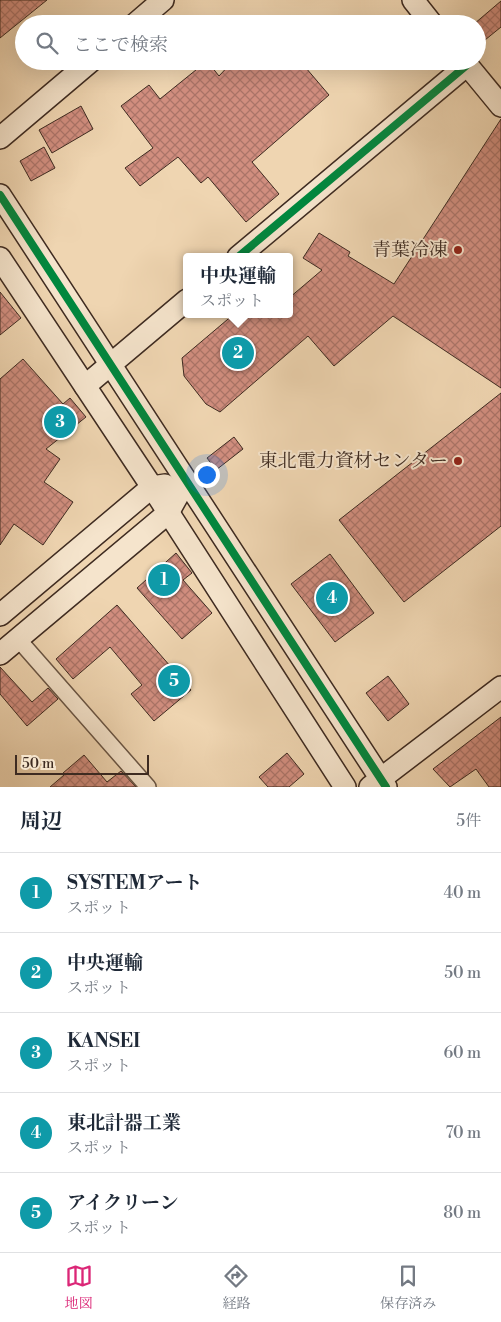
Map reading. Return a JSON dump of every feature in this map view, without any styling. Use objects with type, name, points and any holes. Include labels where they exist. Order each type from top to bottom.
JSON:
[{"type":"street","points":[[146,15],[163,0]]},
{"type":"street","points":[[413,0],[425,15]]},
{"type":"street","points":[[0,138],[80,70]]},
{"type":"street","points":[[243,253],[457,70]]},
{"type":"street","points":[[471,70],[501,106]]},
{"type":"street","points":[[0,195],[186,481],[379,784],[501,687]]},
{"type":"street","points":[[0,258],[152,487],[345,787]]},
{"type":"street","points":[[85,386],[183,303]]},
{"type":"street","points":[[0,615],[152,487],[186,481]]},
{"type":"street","points":[[0,654],[168,513],[186,481]]},
{"type":"street","points":[[18,639],[148,787]]},
{"type":"building","points":[[0,0],[47,0],[28,15],[15,15],[15,26],[0,38]]},
{"type":"building","points":[[501,1],[501,27],[486,39],[486,15]]},
{"type":"building","points":[[196,70],[214,70],[219,76],[225,70],[308,70],[329,95],[252,162],[279,194],[246,222],[208,177],[201,183],[178,157],[140,186],[125,168],[153,148],[121,106],[149,85],[160,99]]},
{"type":"building","points":[[81,106],[93,129],[52,153],[39,130]]},
{"type":"building","points":[[501,119],[501,388],[393,316],[334,366],[308,336],[220,412],[206,404],[184,376],[182,358],[229,318],[293,318],[293,295],[322,270],[303,258],[319,233],[350,252],[348,256],[394,284]]},
{"type":"building","points":[[44,147],[55,168],[31,181],[20,161]]},
{"type":"building","points":[[0,292],[21,318],[0,335]]},
{"type":"building","points":[[23,359],[63,404],[70,398],[86,417],[46,449],[60,459],[44,482],[73,502],[43,545],[14,524],[0,545],[0,379]]},
{"type":"building","name":"東北電力資材センター","points":[[501,393],[501,526],[404,602],[339,520]]},
{"type":"building","points":[[234,437],[243,449],[216,470],[207,458]]},
{"type":"building","points":[[176,553],[192,573],[183,580],[212,613],[182,639],[137,588]]},
{"type":"building","points":[[330,554],[374,613],[335,642],[291,584]]},
{"type":"building","points":[[117,605],[191,690],[154,721],[131,694],[142,685],[110,647],[73,679],[56,659]]},
{"type":"building","points":[[0,667],[32,702],[48,688],[58,699],[27,726],[0,694]]},
{"type":"building","points":[[388,676],[409,704],[388,721],[366,693]]},
{"type":"building","points":[[501,717],[501,787],[489,787],[476,769],[450,787],[433,769]]},
{"type":"building","points":[[287,753],[304,774],[289,787],[268,787],[259,777]]},
{"type":"building","points":[[84,755],[107,782],[121,771],[136,787],[50,787]]},
{"type":"cycle path","points":[[243,253],[461,70]]},
{"type":"cycle path","points":[[0,195],[386,787]]},
{"type":"place","name":"青葉冷凍","points":[[458,250]]},
{"type":"place","name":"中央運輸","points":[[238,353]]},
{"type":"place","name":"KANSEI","points":[[60,422]]},
{"type":"place","name":"東北電力資材センター","points":[[458,461]]},
{"type":"place","name":"SYSTEMアート","points":[[164,580]]},
{"type":"place","name":"東北計器工業","points":[[332,598]]},
{"type":"place","name":"アイクリーン","points":[[174,681]]}]
